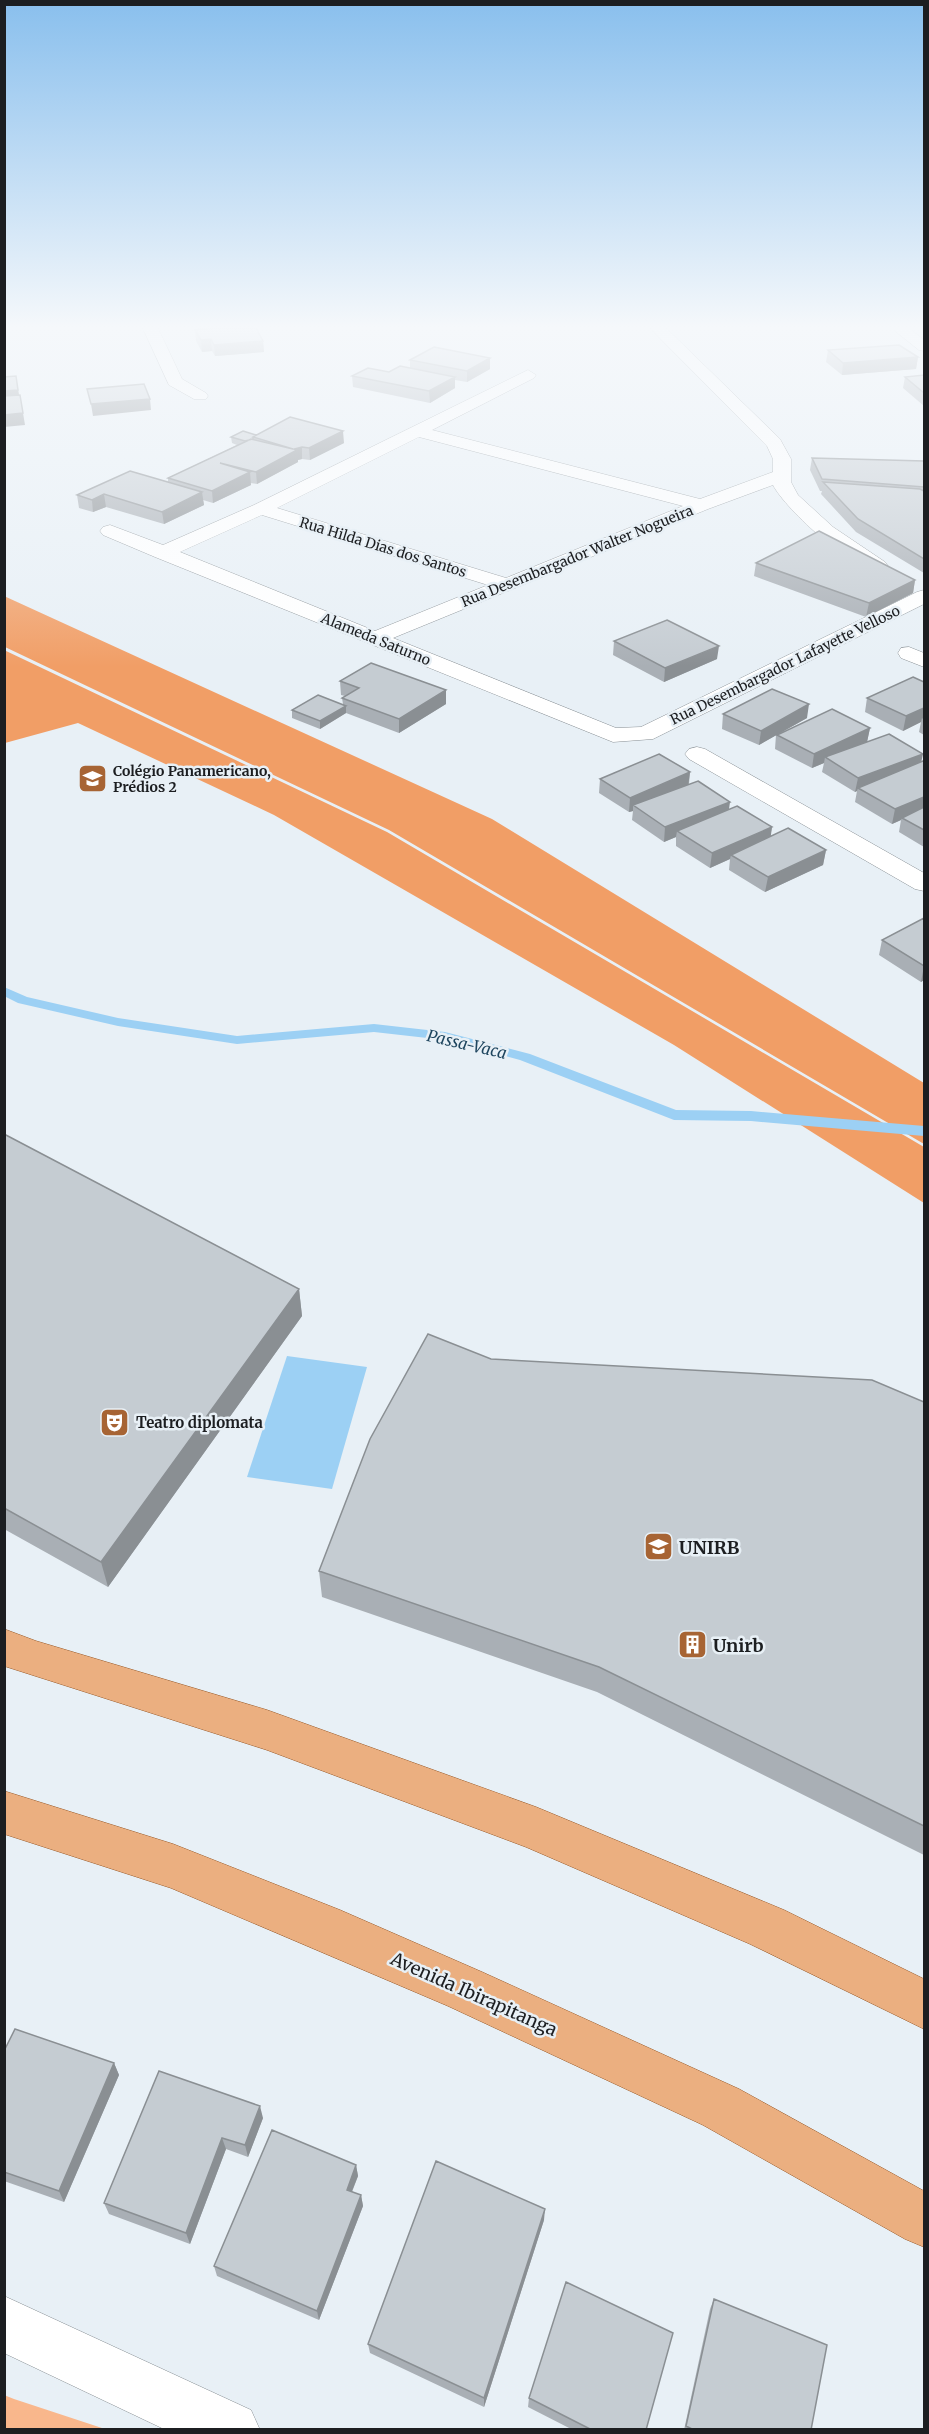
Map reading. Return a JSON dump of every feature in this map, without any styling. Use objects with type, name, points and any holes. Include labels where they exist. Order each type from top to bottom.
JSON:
[{"type":"main road","points":[[4,1647],[31,1658],[267,1730],[536,1829],[767,1927],[924,2005]]},
{"type":"main road","name":"Avenida Ibirapitanga","points":[[4,1812],[173,1866],[323,1927],[454,1985],[721,2107],[924,2220]]},
{"type":"street","points":[[162,553],[261,509],[398,440]]},
{"type":"street","points":[[453,440],[701,505]]},
{"type":"street","points":[[771,440],[783,464],[780,477],[784,489],[818,525],[849,549],[896,576]]},
{"type":"street","name":"Rua Desembargador Walter Nogueira","points":[[375,638],[701,505],[780,477]]},
{"type":"street","name":"Rua Hilda Dias dos Santos","points":[[261,509],[506,584]]},
{"type":"street","name":"Alameda Saturno","points":[[110,531],[613,735],[645,734]]},
{"type":"street","name":"Rua Desembargador Lafayette Velloso","points":[[645,734],[921,590]]},
{"type":"street","points":[[698,754],[924,883]]},
{"type":"street","points":[[4,2324],[231,2430]]},
{"type":"shaded area","points":[[4,596],[492,819],[924,1083],[924,1144],[389,830],[5,647]]},
{"type":"shaded area","points":[[4,650],[387,832],[924,1147],[924,1203],[674,1045],[274,815],[78,723],[5,743]]},
{"type":"shaded area","points":[[4,2395],[14,2399],[105,2429],[5,2429]]},
{"type":"water","points":[[287,1356],[367,1367],[332,1489],[247,1477]]},
{"type":"building","points":[[250,440],[293,449],[262,440],[326,440],[309,448],[294,449],[297,450],[256,472],[220,463],[250,472],[212,491],[168,478]]},
{"type":"building","points":[[812,458],[924,461],[924,487],[822,479]]},
{"type":"building","points":[[130,471],[202,492],[162,512],[104,494],[92,500],[77,495]]},
{"type":"building","points":[[823,482],[924,491],[924,559],[858,519]]},
{"type":"building","points":[[819,531],[915,580],[869,603],[756,563]]},
{"type":"building","points":[[667,620],[719,646],[665,668],[614,641]]},
{"type":"building","points":[[371,663],[446,690],[399,719],[342,698],[359,688],[340,681]]},
{"type":"building","points":[[913,677],[924,682],[924,708],[906,716],[867,698]]},
{"type":"building","points":[[772,689],[809,704],[761,731],[723,714]]},
{"type":"building","points":[[318,695],[346,706],[320,721],[292,710]]},
{"type":"building","points":[[832,709],[870,728],[814,754],[777,735]]},
{"type":"building","points":[[889,734],[923,754],[858,778],[825,757]]},
{"type":"building","points":[[659,754],[690,772],[630,798],[600,779]]},
{"type":"building","points":[[924,761],[924,797],[895,809],[858,788]]},
{"type":"building","points":[[698,781],[730,802],[665,827],[633,805]]},
{"type":"building","points":[[737,806],[772,827],[712,853],[677,831]]},
{"type":"building","points":[[924,807],[924,830],[902,818]]},
{"type":"building","points":[[788,828],[826,850],[768,877],[731,855]]},
{"type":"building","points":[[924,918],[924,966],[882,940]]},
{"type":"building","name":"Teatro diplomata","points":[[4,1134],[299,1289],[101,1562],[4,1508]]},
{"type":"building","name":"Unirb","points":[[428,1334],[491,1359],[872,1380],[924,1402],[924,1826],[599,1667],[319,1571],[370,1439]]},
{"type":"building","points":[[15,2029],[114,2063],[59,2191],[4,2172],[4,2051]]},
{"type":"building","points":[[159,2071],[260,2106],[245,2145],[222,2138],[186,2233],[104,2203]]},
{"type":"building","points":[[272,2130],[356,2165],[347,2190],[361,2195],[317,2311],[214,2266]]},
{"type":"building","points":[[436,2161],[545,2209],[484,2398],[368,2344]]},
{"type":"building","points":[[566,2282],[673,2333],[646,2430],[592,2430],[529,2398]]},
{"type":"building","points":[[714,2299],[827,2345],[811,2430],[694,2430],[686,2426]]},
{"type":"waterway","name":"Passa-Vaca","points":[[4,991],[23,1000],[118,1022],[237,1040],[374,1028],[445,1036],[525,1057],[674,1115],[751,1116],[924,1131]]},
{"type":"place","name":"Colégio Panamericano, Prédios 2","points":[[92,779]]},
{"type":"place","name":"Teatro diplomata","points":[[115,1422]]},
{"type":"place","name":"UNIRB","points":[[658,1547]]},
{"type":"place","name":"Unirb","points":[[692,1645]]}]
